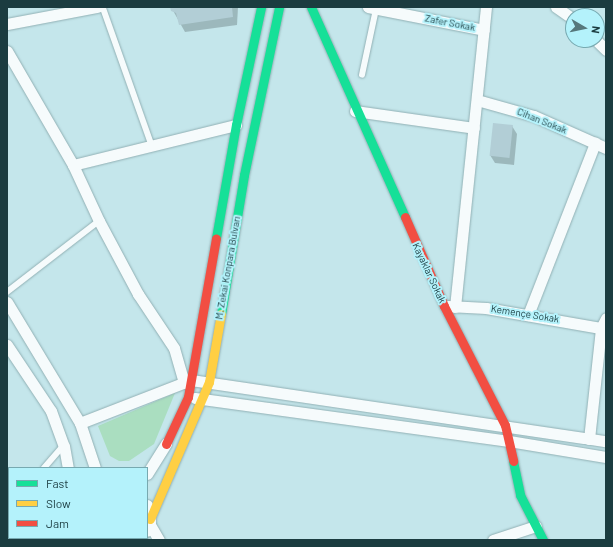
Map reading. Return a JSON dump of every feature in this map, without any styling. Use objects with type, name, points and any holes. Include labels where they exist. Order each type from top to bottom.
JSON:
[{"type":"main road","name":"M. Zekai Konpara Bulvarı","points":[[166,444],[188,396],[188,382],[236,125],[262,7]]},
{"type":"main road","name":"M. Zekai Konpara Bulvarı","points":[[149,524],[161,489],[204,400],[209,382],[244,175],[279,7]]},
{"type":"main road","name":"Kayaklar Sokak","points":[[310,7],[355,111],[450,306],[505,425],[520,495],[543,540]]},
{"type":"street","points":[[7,24],[97,7]]},
{"type":"street","points":[[450,306],[474,128],[486,7]]},
{"type":"street","points":[[556,7],[565,13]]},
{"type":"street","name":"Zafer Sokak","points":[[372,8],[484,30]]},
{"type":"street","points":[[7,51],[73,165],[99,221],[138,294],[174,348],[188,382]]},
{"type":"street","name":"Cihan Sokak","points":[[476,100],[534,116],[606,148]]},
{"type":"street","points":[[355,111],[474,128]]},
{"type":"street","points":[[73,165],[236,125]]},
{"type":"street","points":[[528,315],[595,143]]},
{"type":"street","points":[[7,302],[80,423],[95,467]]},
{"type":"street","name":"Kemençe Sokak","points":[[450,306],[528,315],[604,328]]},
{"type":"street","points":[[589,439],[606,318]]},
{"type":"street","points":[[7,345],[51,411],[64,446],[68,467]]},
{"type":"street","points":[[80,423],[188,382],[209,382],[606,441]]},
{"type":"street","points":[[188,396],[204,400],[509,441],[606,457]]},
{"type":"street","points":[[148,472],[166,444]]},
{"type":"street","points":[[149,524],[159,540]]},
{"type":"street","points":[[493,540],[536,526]]},
{"type":"lane","points":[[103,7],[152,145]]},
{"type":"lane","points":[[362,74],[372,8]]},
{"type":"lane","points":[[7,292],[99,221]]},
{"type":"lane","points":[[45,467],[64,446]]},
{"type":"green space","points":[[175,393],[154,444],[129,461],[119,461],[110,456],[98,426]]},
{"type":"building","points":[[170,7],[232,7],[233,17],[179,25],[176,13],[171,11]]},
{"type":"building","points":[[493,123],[513,125],[509,158],[490,156]]},
{"type":"traffic: fast","points":[[216,238],[236,125],[261,7]]},
{"type":"traffic: fast","points":[[221,314],[244,175],[279,7]]},
{"type":"traffic: fast","points":[[311,7],[405,217]]},
{"type":"traffic: fast","points":[[513,461],[520,495],[543,540]]},
{"type":"traffic: slow","points":[[150,519],[209,382],[221,314]]},
{"type":"traffic: jam","points":[[405,217],[444,306],[505,425],[513,461]]},
{"type":"traffic: jam","points":[[166,444],[188,397],[216,238]]}]
